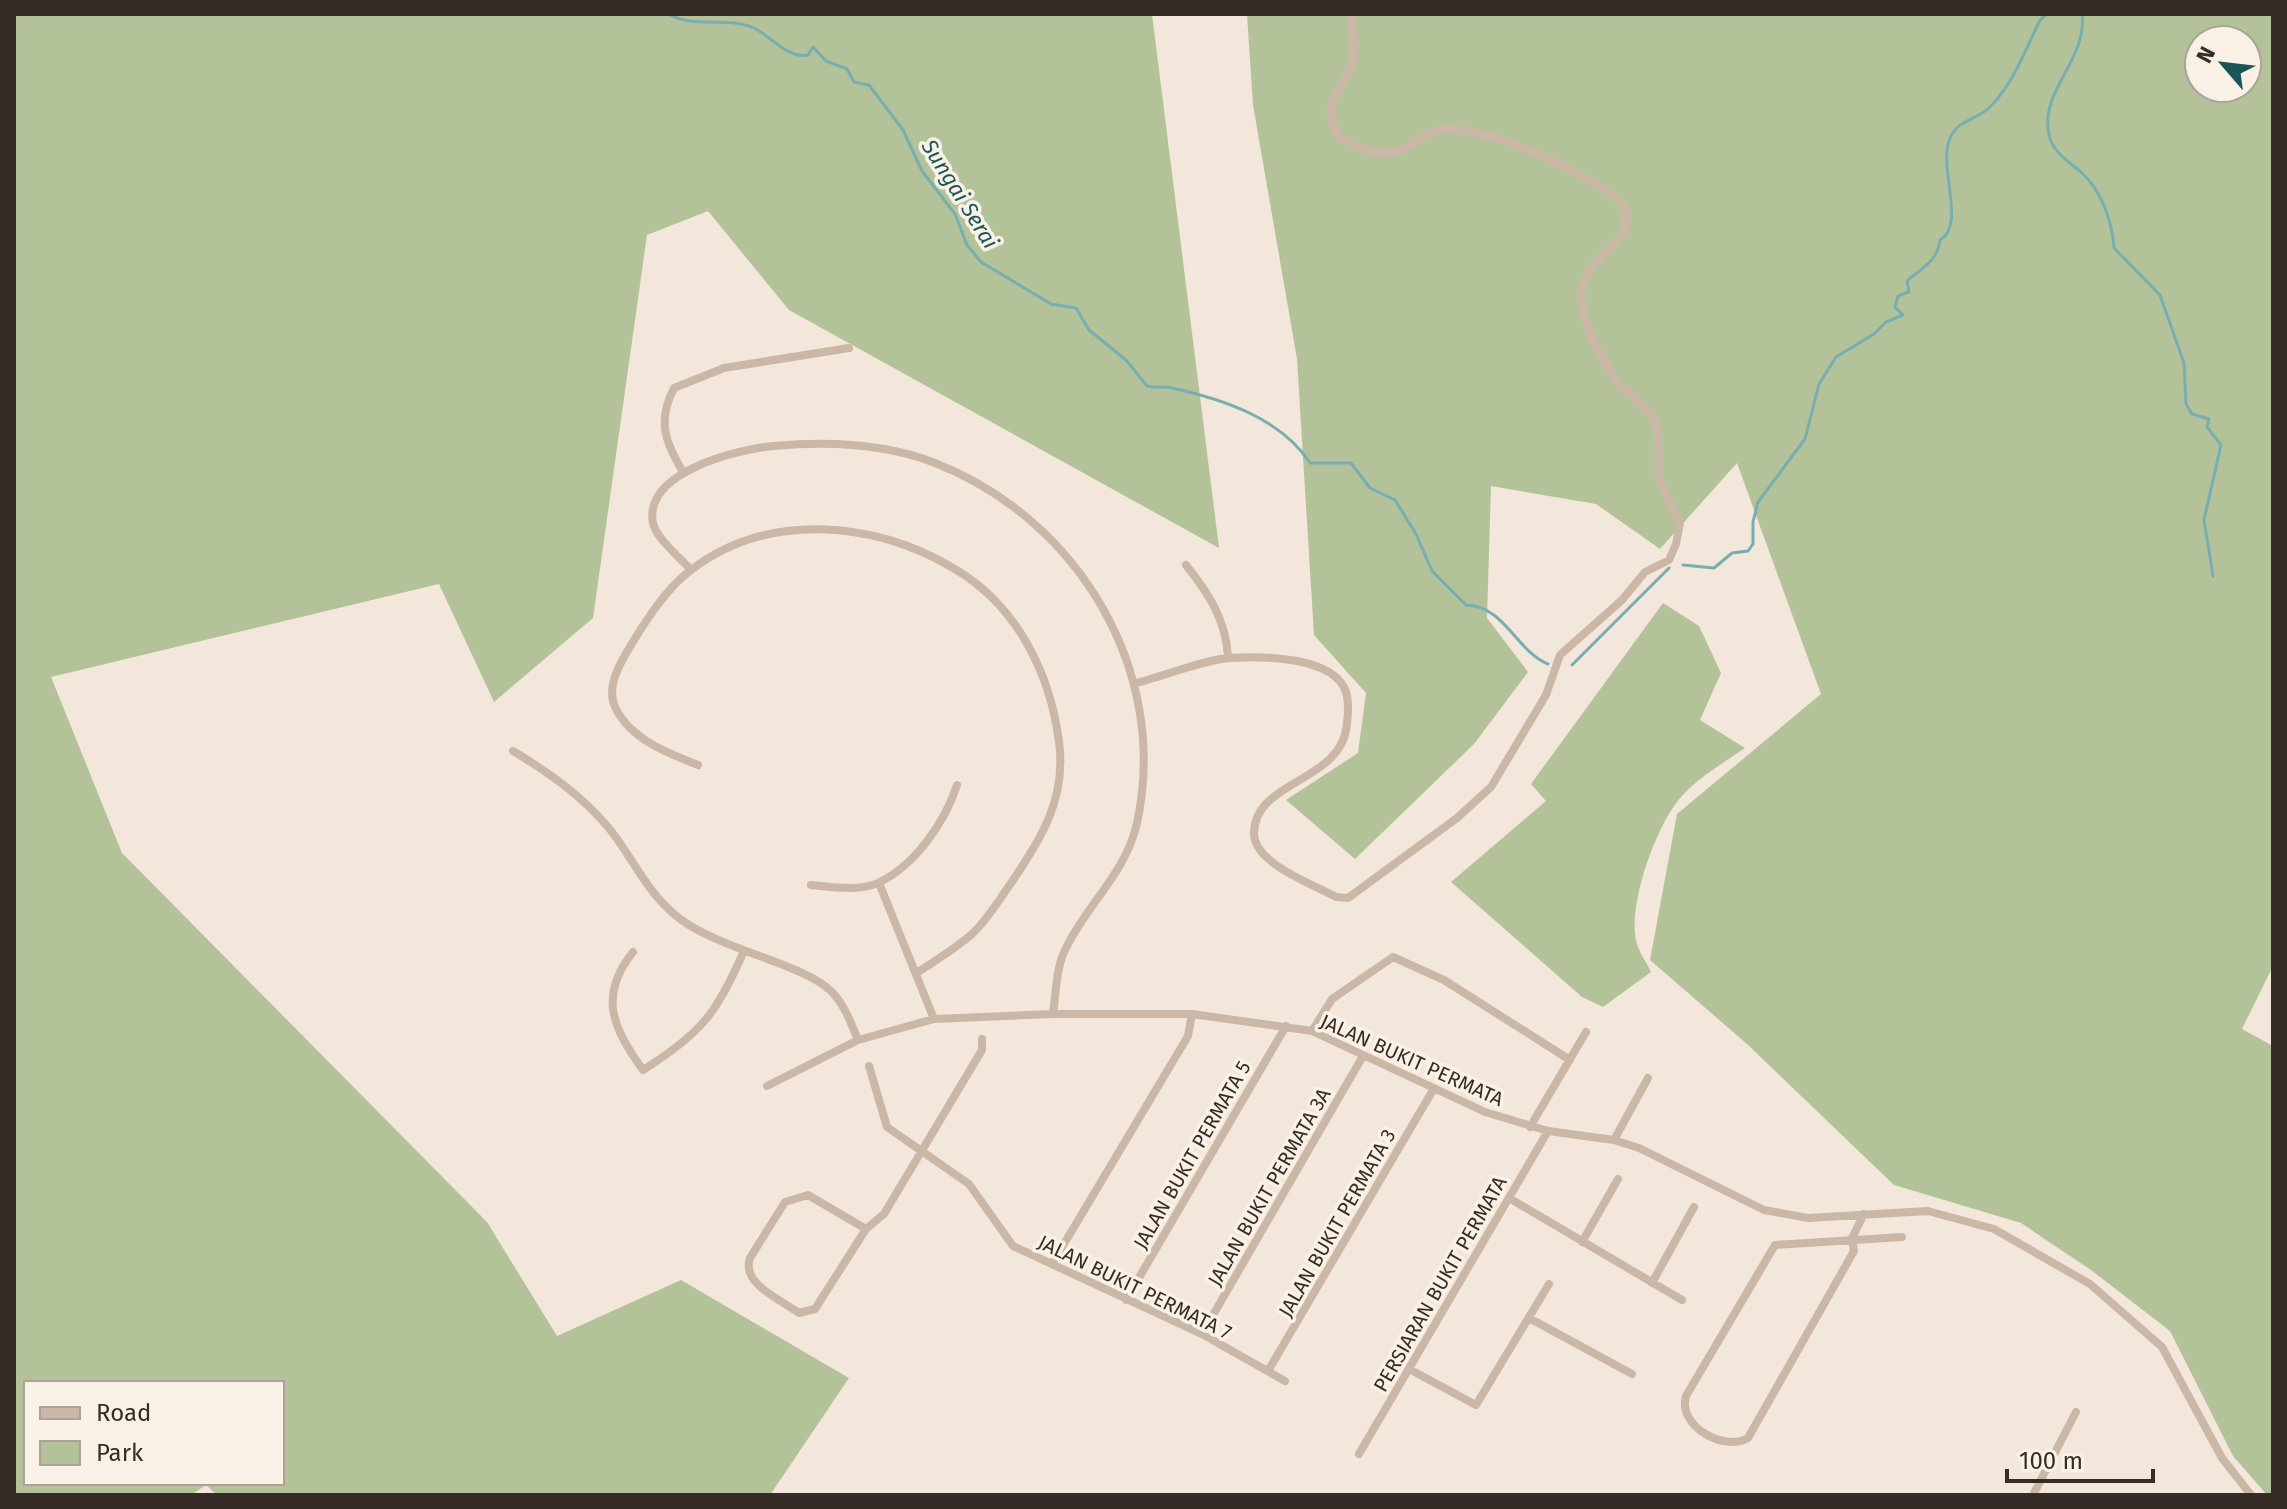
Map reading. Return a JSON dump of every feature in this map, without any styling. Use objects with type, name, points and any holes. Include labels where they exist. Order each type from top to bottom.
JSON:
[{"type":"street","points":[[1136,683],[1228,657],[1317,665],[1334,674],[1346,692],[1346,738],[1336,756],[1273,797],[1259,813],[1254,833],[1257,850],[1267,860],[1336,897],[1348,898],[1457,818],[1491,787],[1546,695],[1560,655],[1622,600],[1645,572],[1669,560],[1679,534],[1676,510],[1659,481],[1658,433],[1652,414],[1616,382],[1590,335],[1581,303],[1582,285],[1591,267],[1625,232],[1627,209],[1605,189],[1549,158],[1463,129],[1444,129],[1402,150],[1378,153],[1338,136],[1329,113],[1334,93],[1353,56],[1352,14]]},
{"type":"street","points":[[683,472],[663,432],[663,414],[674,388],[724,368],[849,348]]},
{"type":"street","points":[[691,570],[656,530],[652,520],[659,495],[683,472],[768,446],[847,443],[906,454],[958,473],[1017,510],[1068,557],[1109,618],[1136,683],[1145,759],[1137,826],[1118,871],[1064,951],[1053,1014]]},
{"type":"street","points":[[698,765],[635,733],[614,705],[613,683],[643,626],[691,570],[744,543],[796,530],[842,529],[919,548],[968,576],[1014,624],[1040,666],[1055,709],[1061,761],[1048,827],[987,918],[956,947],[918,972]]},
{"type":"street","points":[[1186,565],[1208,592],[1227,633],[1228,657]]},
{"type":"street","points":[[513,751],[542,768],[590,808],[609,828],[654,894],[677,917],[743,953],[812,979],[830,991],[846,1010],[858,1040]]},
{"type":"street","points":[[811,885],[838,888],[879,883],[929,838],[951,806],[957,785]]},
{"type":"street","points":[[879,883],[918,972],[934,1019]]},
{"type":"street","points":[[633,952],[617,975],[612,1004],[615,1026],[643,1070],[683,1045],[709,1020],[725,994],[743,953]]},
{"type":"street","points":[[1312,1031],[1332,999],[1393,957],[1444,980],[1570,1060]]},
{"type":"street","name":"JALAN BUKIT PERMATA","points":[[767,1086],[858,1040],[934,1019],[1053,1014],[1192,1014],[1312,1031],[1433,1090],[1530,1127],[1614,1140],[1639,1148],[1764,1210],[1808,1218],[1928,1211],[1994,1229],[2090,1284],[2162,1347],[2222,1458],[2251,1495]]},
{"type":"street","points":[[1052,1264],[1188,1036],[1192,1014]]},
{"type":"street","name":"JALAN BUKIT PERMATA 5","points":[[1126,1300],[1286,1026]]},
{"type":"street","points":[[1530,1127],[1586,1032]]},
{"type":"street","points":[[866,1229],[808,1195],[785,1202],[750,1258],[747,1268],[750,1278],[799,1313],[815,1309],[866,1229],[884,1214],[982,1050],[982,1039]]},
{"type":"street","name":"JALAN BUKIT PERMATA 3A","points":[[1202,1334],[1363,1056]]},
{"type":"street","name":"JALAN BUKIT PERMATA 7","points":[[869,1066],[887,1127],[969,1184],[1013,1246],[1202,1334],[1285,1381]]},
{"type":"street","points":[[1614,1140],[1648,1078]]},
{"type":"street","name":"JALAN BUKIT PERMATA 3","points":[[1268,1371],[1433,1090]]},
{"type":"street","name":"PERSIARAN BUKIT PERMATA","points":[[1359,1454],[1548,1131]]},
{"type":"street","points":[[1582,1242],[1618,1179]]},
{"type":"street","points":[[1509,1198],[1682,1300]]},
{"type":"street","points":[[1652,1283],[1694,1207]]},
{"type":"street","points":[[1864,1214],[1852,1238],[1854,1251],[1748,1438],[1740,1443],[1729,1442],[1708,1434],[1688,1420],[1684,1412],[1686,1396],[1775,1245],[1852,1238],[1902,1237]]},
{"type":"street","points":[[1409,1369],[1476,1405],[1549,1284]]},
{"type":"street","points":[[1529,1318],[1632,1374]]},
{"type":"street","points":[[2033,1495],[2076,1412]]},
{"type":"green space","points":[[14,14],[1152,14],[1219,548],[789,310],[708,211],[647,235],[593,618],[494,702],[439,584],[51,677],[122,853],[487,1222],[557,1336],[681,1280],[849,1378],[770,1495],[217,1495],[206,1485],[191,1495],[14,1495]]},
{"type":"green space","points":[[1247,14],[2273,14],[2273,966],[2242,1029],[2273,1046],[2273,1495],[2267,1495],[2233,1456],[2170,1331],[2091,1270],[2021,1223],[1894,1185],[1747,1044],[1650,960],[1677,814],[1821,694],[1737,463],[1660,549],[1596,504],[1491,486],[1487,618],[1528,672],[1474,744],[1355,859],[1286,800],[1358,753],[1366,693],[1314,635],[1297,359],[1253,105]]},
{"type":"green space","points":[[1663,603],[1699,626],[1721,673],[1700,720],[1745,748],[1688,790],[1671,810],[1653,846],[1639,889],[1636,910],[1637,944],[1651,972],[1603,1007],[1582,997],[1451,882],[1546,801],[1531,784]]},
{"type":"waterway","name":"Sungai Serai","points":[[668,14],[689,21],[733,23],[754,28],[793,54],[808,55],[813,47],[826,61],[847,69],[854,82],[869,85],[903,130],[922,171],[955,214],[967,245],[981,262],[1051,304],[1076,308],[1089,330],[1126,360],[1147,386],[1169,387],[1249,413],[1283,434],[1310,463],[1351,463],[1370,488],[1395,500],[1416,534],[1432,571],[1466,605],[1491,613],[1537,658],[1548,664]]},
{"type":"waterway","name":"Sungai Serai","points":[[1683,565],[1714,568],[1732,553],[1748,551],[1753,544],[1753,522],[1758,502],[1805,439],[1819,384],[1836,357],[1874,334],[1886,322],[1903,315],[1895,307],[1898,296],[1909,292],[1907,281],[1932,260],[1940,240],[1947,233],[1952,210],[1947,153],[1952,134],[1961,124],[1985,112],[2006,88],[2040,20],[2047,14]]},
{"type":"waterway","points":[[2082,14],[2078,46],[2051,104],[2049,135],[2057,151],[2081,172],[2100,197],[2111,227],[2114,248],[2160,295],[2184,363],[2186,404],[2192,414],[2209,419],[2207,427],[2221,445],[2204,520],[2213,576]]},
{"type":"waterway","name":"Sungai Serai","points":[[1572,665],[1669,568]]}]
